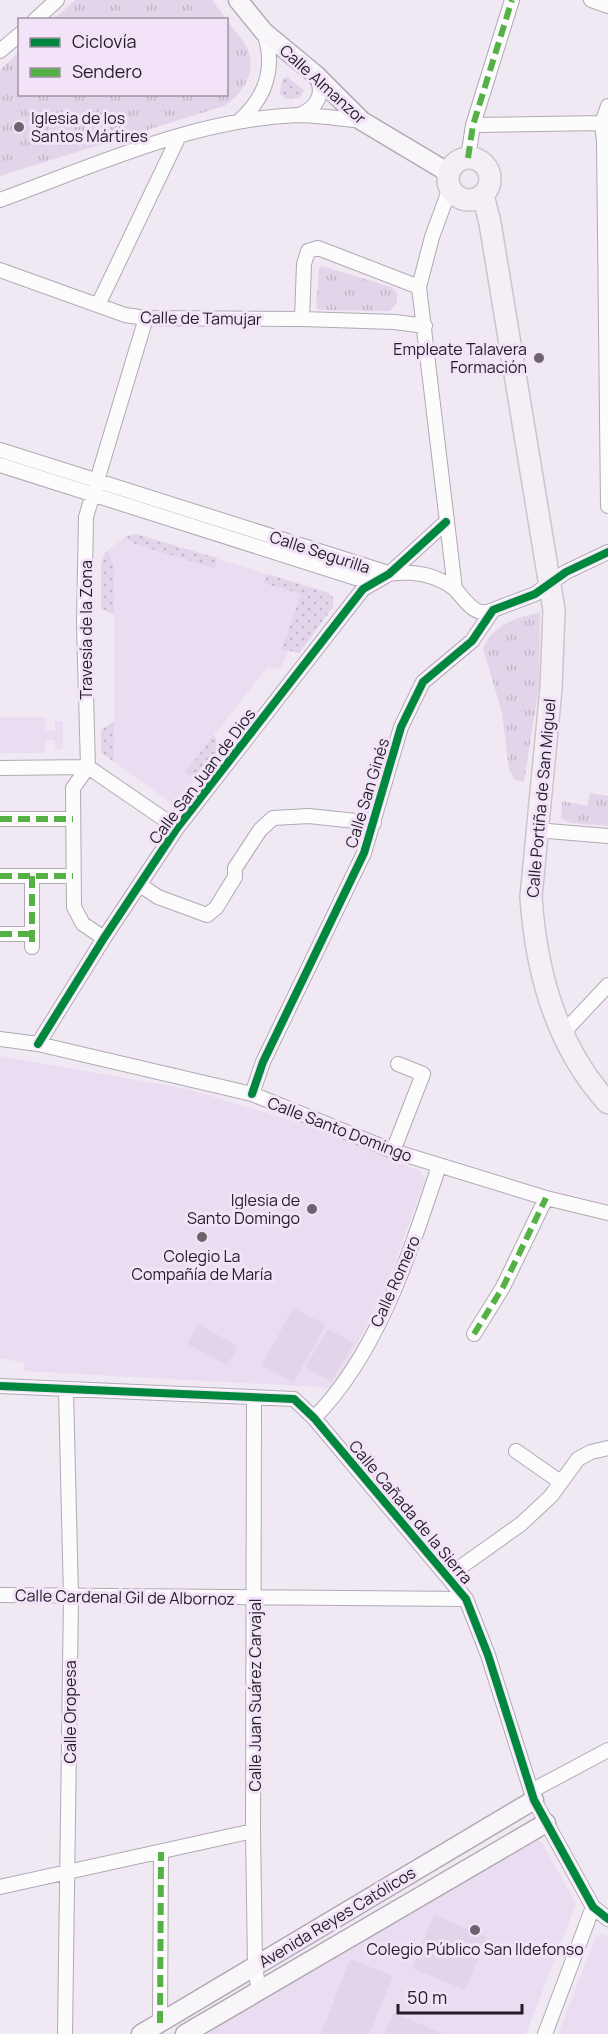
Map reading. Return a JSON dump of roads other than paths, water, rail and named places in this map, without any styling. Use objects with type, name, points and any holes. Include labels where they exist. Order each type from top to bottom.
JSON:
[{"type":"main road","points":[[468,158],[481,161],[488,170],[489,184],[483,195],[474,199],[465,199],[456,195],[450,181],[455,163],[468,158]]},
{"type":"main road","name":"Calle Portiña de San Miguel","points":[[483,195],[490,223],[554,610],[554,648],[531,897],[534,930],[545,989],[562,1034],[608,1103]]},
{"type":"street","points":[[37,18],[57,0]]},
{"type":"street","name":"Calle Almanzor","points":[[238,0],[264,32],[316,75],[362,121],[450,181]]},
{"type":"street","points":[[468,158],[473,125],[513,0]]},
{"type":"street","points":[[591,0],[608,6]]},
{"type":"street","points":[[238,122],[257,102],[268,78],[270,55],[264,32]]},
{"type":"street","points":[[0,51],[18,36]]},
{"type":"street","points":[[299,115],[317,103],[321,88],[316,75]]},
{"type":"street","points":[[608,106],[602,123],[608,506]]},
{"type":"street","points":[[0,200],[179,136],[238,122],[299,115],[362,121]]},
{"type":"street","points":[[473,125],[602,123]]},
{"type":"street","points":[[98,305],[179,136]]},
{"type":"street","points":[[450,181],[419,287],[455,589]]},
{"type":"street","points":[[302,319],[304,264],[308,251],[318,248],[419,287]]},
{"type":"street","name":"Calle de Tamujar","points":[[0,270],[125,315],[146,318],[302,319],[395,322],[425,326]]},
{"type":"street","name":"Travesía de la Zona","points":[[88,766],[84,624],[86,517],[146,318]]},
{"type":"street","name":"Calle Segurilla","points":[[0,450],[389,574]]},
{"type":"street","name":"Calle Segurilla","points":[[0,465],[356,578],[389,574]]},
{"type":"street","name":"Calle San Juan de Dios","points":[[38,1044],[104,938],[177,828],[363,589],[389,574],[446,522]]},
{"type":"street","points":[[389,574],[402,572],[427,574],[455,589],[474,610],[483,613],[535,594],[550,583],[608,552]]},
{"type":"street","name":"Calle San Ginés","points":[[252,1094],[263,1062],[364,853],[401,727],[423,682],[472,641],[493,610]]},
{"type":"street","points":[[0,768],[88,766],[177,828]]},
{"type":"street","points":[[88,766],[73,788],[74,907],[77,917],[104,938]]},
{"type":"street","points":[[140,885],[158,897],[207,915],[216,908],[235,877],[235,868],[260,830],[273,818],[309,816],[374,823]]},
{"type":"street","points":[[0,819],[73,819]]},
{"type":"street","points":[[536,830],[608,836]]},
{"type":"street","points":[[0,876],[73,876]]},
{"type":"street","points":[[0,934],[32,940],[32,876]]},
{"type":"street","points":[[562,1034],[608,985]]},
{"type":"street","name":"Calle Santo Domingo","points":[[0,1039],[38,1044],[252,1094],[393,1151],[546,1198],[608,1214]]},
{"type":"street","points":[[393,1151],[423,1074],[398,1064]]},
{"type":"street","name":"Calle Romero","points":[[314,1418],[338,1395],[388,1304],[439,1166]]},
{"type":"street","points":[[474,1334],[503,1287],[546,1198]]},
{"type":"street","name":"Calle Cañada de la Sierra","points":[[0,1386],[66,1391],[294,1399],[314,1418],[466,1599],[488,1655],[533,1795],[593,1907],[608,1919]]},
{"type":"street","name":"Calle Oropesa","points":[[65,2034],[70,1597],[66,1391]]},
{"type":"street","name":"Calle Juan Suárez Carvajal","points":[[254,1398],[256,1598],[253,1831],[255,1966],[259,1992]]},
{"type":"street","points":[[448,1576],[521,1524],[551,1496],[559,1481],[578,1459],[591,1452],[608,1448]]},
{"type":"street","points":[[516,1451],[559,1481]]},
{"type":"street","name":"Calle Cardenal Gil de Albornoz","points":[[0,1595],[466,1599]]},
{"type":"street","points":[[533,1795],[608,1750]]},
{"type":"street","name":"Avenida Reyes Católicos","points":[[141,2034],[533,1795]]},
{"type":"street","name":"Avenida Reyes Católicos","points":[[185,2034],[546,1823]]},
{"type":"street","points":[[0,1887],[253,1831]]},
{"type":"street","points":[[160,2023],[161,1852]]},
{"type":"street","points":[[544,2034],[593,1907]]},
{"type":"place","name":"Iglesia de los Santos Mártires","points":[[19,127]]},
{"type":"place","name":"Empleate Talavera Formación","points":[[539,358]]},
{"type":"place","name":"Iglesia de Santo Domingo","points":[[312,1209]]},
{"type":"place","name":"Colegio La Compañía de María","points":[[202,1237]]},
{"type":"place","name":"Colegio Público San Ildefonso","points":[[475,1930]]}]
